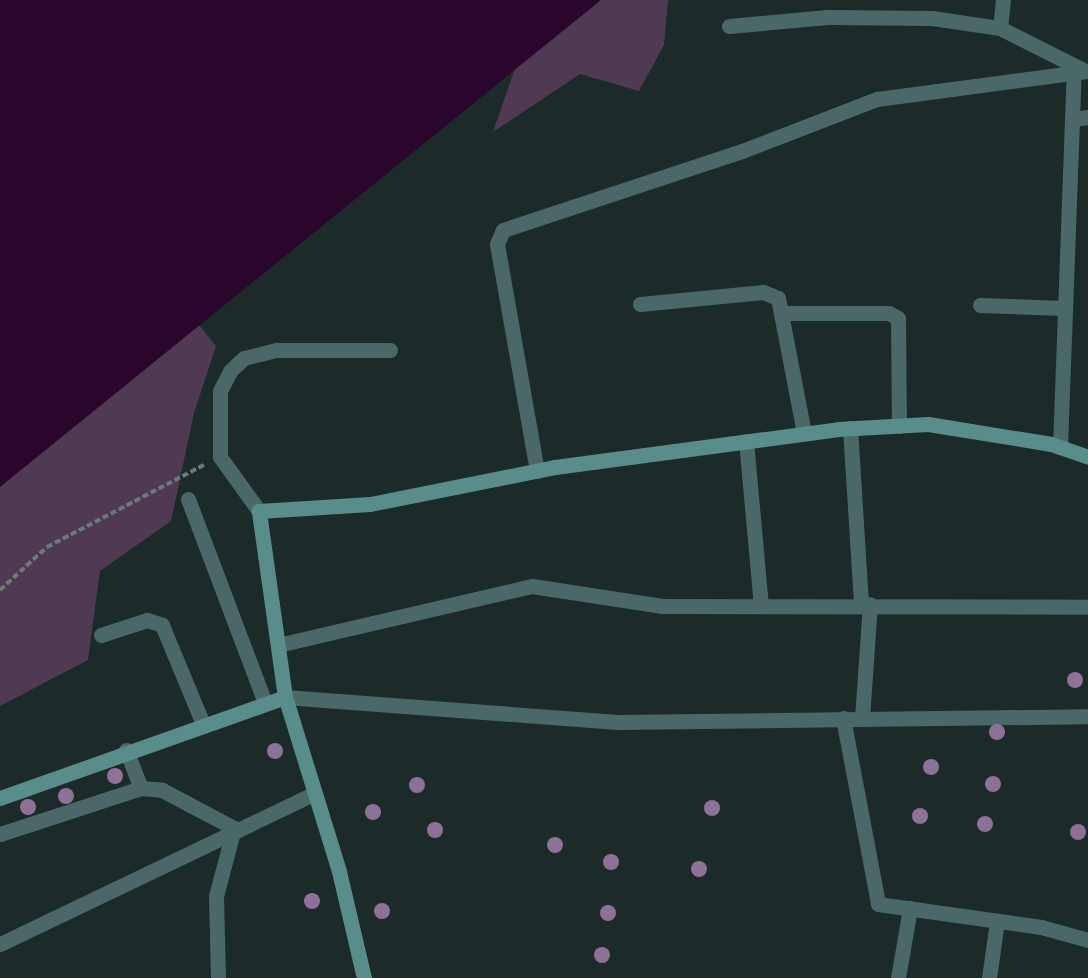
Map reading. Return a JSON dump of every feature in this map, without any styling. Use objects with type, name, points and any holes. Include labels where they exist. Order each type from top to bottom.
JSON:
[{"type":"street","points":[[1000,28],[1003,0]]},
{"type":"street","points":[[729,26],[828,16],[921,17],[1000,28],[1082,71]]},
{"type":"street","points":[[1060,447],[1072,119],[1082,71]]},
{"type":"street","points":[[537,471],[497,244],[503,230],[742,151],[877,99],[1082,71]]},
{"type":"street","points":[[1072,119],[1088,117]]},
{"type":"street","points":[[640,304],[763,292],[778,298],[784,313],[804,434]]},
{"type":"street","points":[[980,304],[1065,308]]},
{"type":"street","points":[[784,313],[889,313],[898,318],[899,426]]},
{"type":"street","points":[[364,978],[339,871],[313,794],[285,697],[259,511],[220,457],[220,391],[244,358],[277,350],[390,350]]},
{"type":"street","points":[[259,511],[370,504],[537,471],[850,428],[928,424],[1060,447],[1088,457]]},
{"type":"street","points":[[850,428],[865,604],[862,718]]},
{"type":"street","points":[[746,441],[761,605]]},
{"type":"street","points":[[188,499],[265,704]]},
{"type":"street","points":[[278,645],[524,587],[662,606],[865,604],[1088,607]]},
{"type":"street","points":[[101,635],[147,620],[162,625],[203,724]]},
{"type":"street","points":[[0,798],[126,750],[285,697],[618,722],[1088,716]]},
{"type":"street","points":[[843,718],[878,904],[997,921],[1088,940]]},
{"type":"street","points":[[126,750],[141,788]]},
{"type":"street","points":[[0,834],[141,788],[162,790],[234,828]]},
{"type":"street","points":[[0,944],[234,828],[313,794]]},
{"type":"street","points":[[218,978],[216,896],[234,828]]},
{"type":"street","points":[[898,978],[909,908]]},
{"type":"street","points":[[989,978],[997,921]]},
{"type":"path","points":[[0,590],[47,547],[220,457]]},
{"type":"shaded area","points":[[0,0],[601,0],[0,487]]},
{"type":"shaded area","points":[[583,0],[668,0],[664,45],[639,91],[580,74],[493,132],[522,48]]},
{"type":"shaded area","points":[[191,315],[216,346],[194,413],[171,521],[100,571],[88,660],[0,706],[0,461]]}]
